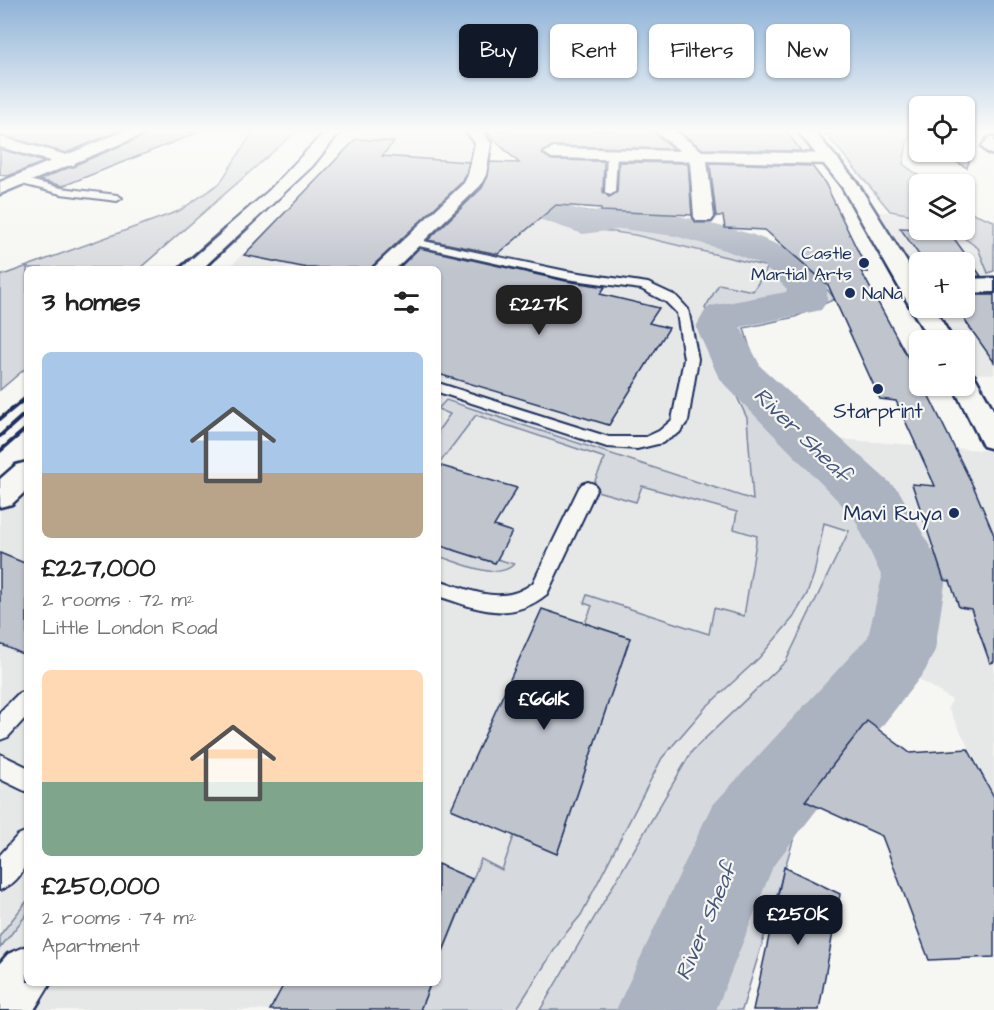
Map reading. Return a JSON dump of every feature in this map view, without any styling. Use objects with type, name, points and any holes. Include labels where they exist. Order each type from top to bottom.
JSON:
[{"type":"main road","points":[[0,189],[30,177]]},
{"type":"main road","points":[[386,266],[414,242],[476,177]]},
{"type":"main road","points":[[700,177],[704,217]]},
{"type":"main road","points":[[843,177],[909,276]]},
{"type":"main road","points":[[975,286],[994,285]]},
{"type":"main road","points":[[972,396],[994,439]]},
{"type":"main road","points":[[0,496],[24,476]]},
{"type":"main road","points":[[0,1009],[24,977]]},
{"type":"lane","points":[[610,192],[611,177]]},
{"type":"lane","points":[[21,181],[61,191],[117,198]]},
{"type":"lane","points":[[414,242],[566,274],[632,283],[659,292],[679,306],[683,312],[691,359],[680,421],[674,430],[661,438],[634,445],[607,442],[441,388]]},
{"type":"lane","points":[[441,589],[490,604],[506,606],[531,597],[540,588],[588,488]]},
{"type":"lane","points":[[0,729],[24,703]]},
{"type":"lane","points":[[0,766],[24,778]]},
{"type":"lane","points":[[0,876],[24,848]]},
{"type":"shaded area","points":[[224,177],[244,177],[142,266],[28,266],[179,211],[220,183]]},
{"type":"shaded area","points":[[318,177],[463,177],[456,192],[525,202],[531,211],[580,227],[635,235],[769,267],[753,291],[705,308],[702,327],[747,418],[753,500],[849,531],[840,578],[786,661],[692,751],[538,1010],[0,1010],[0,496],[24,476],[24,986],[441,986],[441,266],[231,266]]},
{"type":"shaded area","points":[[862,177],[909,177],[909,214],[890,211]]},
{"type":"shaded area","points":[[551,203],[581,211],[636,213],[712,229],[784,254],[811,270],[835,299],[795,317],[744,328],[756,369],[822,438],[903,507],[924,575],[927,630],[921,647],[906,671],[805,801],[742,1010],[540,1010],[692,751],[786,661],[849,531],[824,523],[814,574],[807,594],[793,618],[759,658],[705,708],[662,758],[581,915],[562,938],[516,1010],[420,1010],[430,986],[441,986],[441,957],[481,859],[502,870],[514,836],[557,854],[630,638],[585,623],[592,606],[584,603],[587,595],[709,634],[714,608],[744,616],[757,536],[734,529],[737,512],[642,486],[636,502],[597,491],[593,485],[605,458],[476,415],[441,461],[441,427],[450,414],[441,410],[441,406],[446,400],[753,500],[747,418],[730,382],[705,308],[719,284],[753,291],[768,267],[635,235],[580,227],[527,209]]},
{"type":"shaded area","points":[[866,210],[909,215],[909,240],[967,240],[978,248],[988,273],[994,277],[994,374],[975,373],[975,330],[935,330],[928,318],[975,318],[975,252],[909,252],[909,285]]},
{"type":"shaded area","points":[[975,214],[994,221],[994,271],[988,273],[978,248],[967,240],[975,240]]},
{"type":"shaded area","points":[[24,267],[24,370],[0,390],[0,276]]},
{"type":"shaded area","points":[[822,438],[994,451],[994,795],[948,708],[952,700],[906,671],[921,647]]},
{"type":"shaded area","points":[[441,546],[495,563],[497,559],[514,564],[498,571],[478,569],[441,557]]},
{"type":"shaded area","points":[[24,905],[24,918],[0,948],[0,935]]},
{"type":"building","points":[[46,177],[85,177],[63,186],[39,180]]},
{"type":"building","points":[[319,177],[464,177],[373,266],[297,266],[244,255]]},
{"type":"building","points":[[487,177],[603,177],[603,192],[609,197],[617,192],[618,177],[689,177],[692,215],[601,211],[601,208],[556,205],[498,254],[428,240],[482,188]]},
{"type":"building","points":[[712,177],[821,177],[825,183],[868,272],[861,271],[909,360],[909,396],[929,396],[975,490],[994,535],[994,662],[990,663],[971,609],[959,607],[950,581],[944,580],[912,484],[935,486],[896,401],[880,399],[828,285],[765,230],[725,228],[723,216],[716,216]]},
{"type":"building","points":[[900,228],[909,228],[909,240],[955,240],[964,252],[917,252]]},
{"type":"building","points":[[419,248],[566,281],[605,287],[600,294],[659,308],[649,323],[669,328],[609,425],[441,375],[441,266],[401,266]]},
{"type":"building","points":[[975,268],[981,276],[975,276]]},
{"type":"building","points":[[975,295],[994,295],[994,362],[975,335],[975,330],[971,330],[963,318],[975,318]]},
{"type":"building","points":[[441,466],[517,488],[494,526],[512,532],[495,563],[441,546]]},
{"type":"building","points":[[0,553],[24,563],[24,655],[0,644]]},
{"type":"building","points":[[542,609],[630,638],[557,854],[451,809]]},
{"type":"building","points":[[867,721],[910,753],[968,749],[994,797],[994,957],[929,960],[882,836],[805,801]]},
{"type":"building","points":[[441,865],[472,879],[441,956]]},
{"type":"building","points":[[784,867],[840,894],[819,1010],[753,1010]]},
{"type":"building","points":[[283,986],[429,986],[420,1010],[270,1010]]},
{"type":"waterway","name":"River Sheaf","points":[[530,177],[536,207],[583,223],[621,219],[676,226],[738,242],[776,257],[807,286],[806,301],[726,315],[721,318],[718,327],[741,374],[878,506],[914,577],[900,650],[741,837],[666,1010]]},
{"type":"railway","points":[[223,229],[280,177]]},
{"type":"railway","points":[[247,229],[302,177]]},
{"type":"railway","points":[[181,266],[225,228]]},
{"type":"railway","points":[[207,266],[248,228]]},
{"type":"railway","points":[[0,419],[24,399]]},
{"type":"railway","points":[[0,436],[24,415]]},
{"type":"railway","points":[[0,451],[24,431]]},
{"type":"place","name":"Castle Martial Arts","points":[[864,263]]},
{"type":"place","name":"NaNa","points":[[850,293]]},
{"type":"place","name":"Starprint","points":[[878,389]]},
{"type":"place","name":"Mavi Ruya","points":[[954,513]]}]
